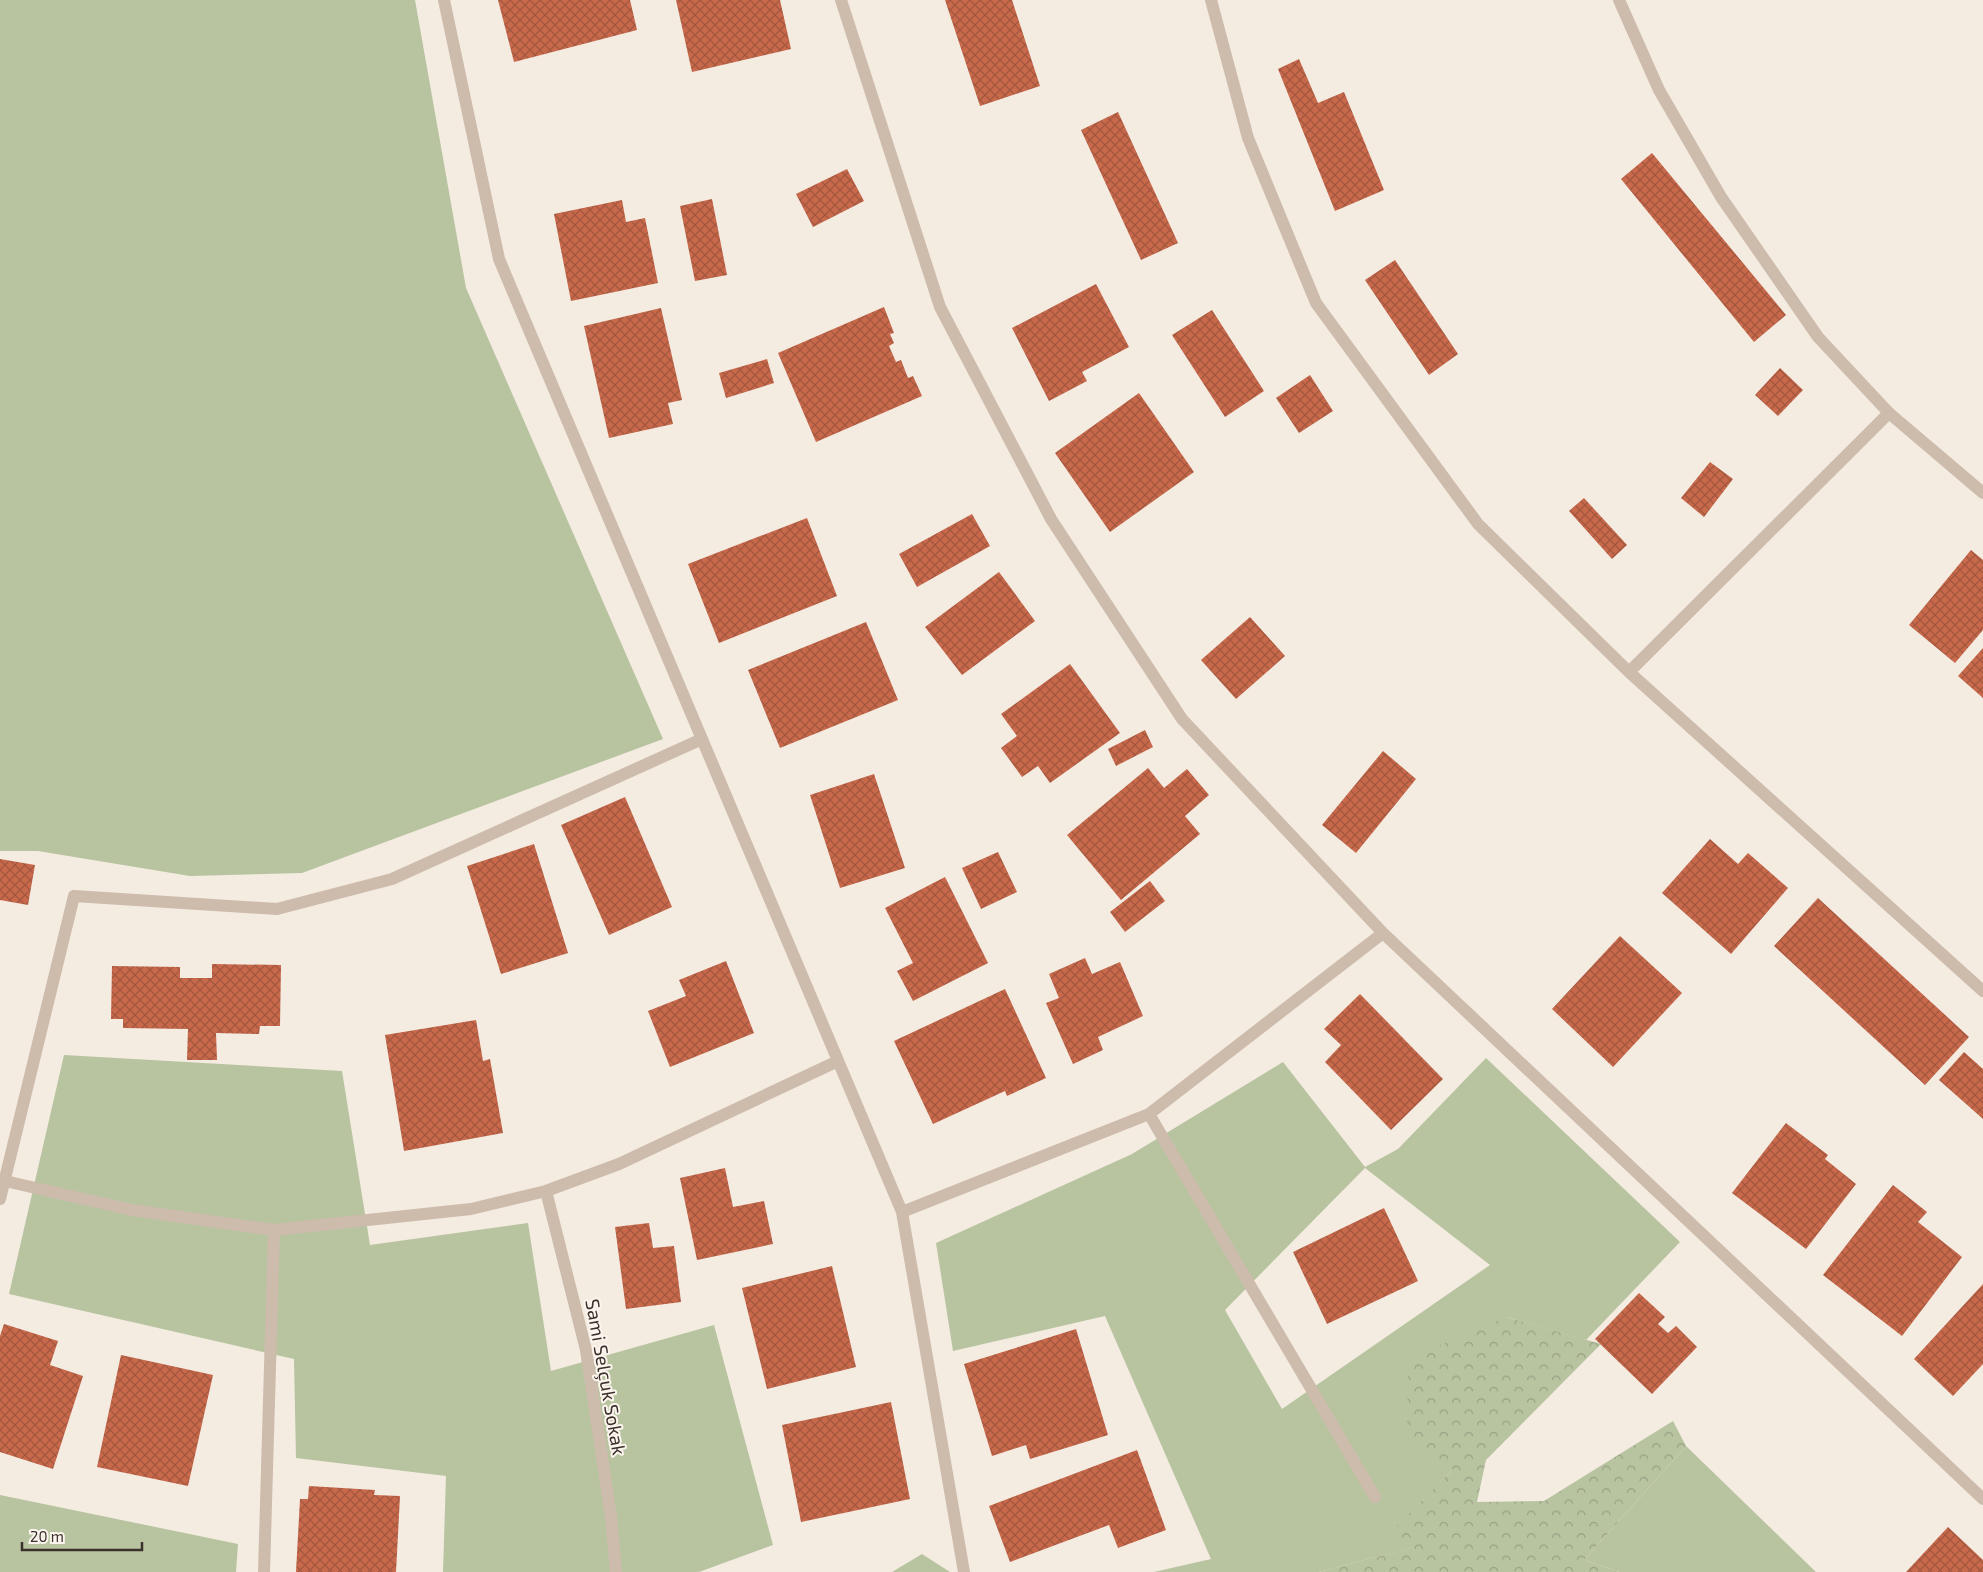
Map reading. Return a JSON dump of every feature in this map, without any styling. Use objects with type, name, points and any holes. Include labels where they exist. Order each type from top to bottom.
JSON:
[{"type":"street","points":[[444,0],[499,259],[902,1212],[964,1572]]},
{"type":"street","points":[[841,0],[940,307],[1051,519],[1182,719],[1383,934],[1983,1499]]},
{"type":"street","points":[[1211,0],[1248,138],[1316,303],[1478,524],[1629,672],[1983,991]]},
{"type":"street","points":[[1619,0],[1659,90],[1721,197],[1818,337],[1889,413],[1983,493]]},
{"type":"street","points":[[1629,672],[1889,413]]},
{"type":"street","points":[[0,1199],[74,896],[277,909],[392,879],[702,739]]},
{"type":"street","points":[[902,1212],[1149,1114],[1383,934]]},
{"type":"street","points":[[5,1181],[132,1210],[274,1230],[471,1210],[546,1191],[619,1164],[838,1061]]},
{"type":"street","points":[[1149,1114],[1375,1496]]},
{"type":"street","name":"Sami Selçuk Sokak","points":[[546,1191],[586,1350],[611,1517],[616,1572]]},
{"type":"street","points":[[264,1572],[274,1230]]},
{"type":"green space","points":[[0,0],[415,0],[466,288],[663,739],[302,873],[190,876],[38,851],[0,851]]},
{"type":"green space","points":[[64,1055],[342,1071],[370,1245],[528,1223],[551,1371],[714,1325],[773,1545],[699,1572],[443,1572],[446,1476],[296,1458],[294,1359],[9,1294]]},
{"type":"green space","points":[[1486,1058],[1680,1242],[1586,1340],[1506,1317],[1453,1469],[1392,1532],[1415,1547],[1319,1572],[1154,1572],[1211,1559],[1105,1316],[953,1351],[936,1243],[1132,1154],[1283,1062],[1365,1167],[1398,1149]],"holes":[[[1365,1168],[1490,1265],[1282,1409],[1225,1310]]]},
{"type":"green space","points":[[1506,1317],[1601,1344],[1486,1460],[1477,1502],[1544,1501],[1673,1421],[1686,1446],[1584,1560],[1619,1572],[1319,1572],[1414,1547],[1391,1532],[1453,1469],[1407,1443],[1408,1359]]},
{"type":"green space","points":[[1686,1446],[1816,1572],[1619,1572],[1584,1560]]},
{"type":"green space","points":[[0,1495],[238,1544],[236,1572],[0,1572]]},
{"type":"green space","points":[[922,1554],[950,1572],[892,1572]]},
{"type":"building","points":[[498,0],[630,0],[637,30],[514,62]]},
{"type":"building","points":[[676,0],[780,0],[791,49],[692,72]]},
{"type":"building","points":[[945,0],[1012,0],[1040,86],[980,106]]},
{"type":"building","points":[[1299,59],[1318,103],[1344,92],[1384,190],[1335,211],[1278,69]]},
{"type":"building","points":[[1118,112],[1178,243],[1141,260],[1081,130]]},
{"type":"building","points":[[1652,153],[1786,315],[1754,342],[1621,179]]},
{"type":"building","points":[[847,169],[864,201],[813,227],[796,194]]},
{"type":"building","points":[[712,199],[727,275],[695,281],[680,206]]},
{"type":"building","points":[[622,200],[626,222],[645,218],[658,283],[571,301],[554,214]]},
{"type":"building","points":[[1395,260],[1458,354],[1429,375],[1365,280]]},
{"type":"building","points":[[1096,284],[1129,347],[1082,372],[1087,381],[1049,401],[1012,328]]},
{"type":"building","points":[[884,307],[894,333],[890,334],[894,343],[889,346],[896,362],[901,360],[908,378],[913,376],[922,396],[816,442],[778,353]]},
{"type":"building","points":[[661,308],[682,400],[668,403],[673,424],[609,438],[584,326]]},
{"type":"building","points":[[1212,310],[1264,391],[1225,417],[1172,335]]},
{"type":"building","points":[[767,359],[774,383],[726,398],[719,373]]},
{"type":"building","points":[[1780,368],[1803,390],[1778,416],[1755,395]]},
{"type":"building","points":[[1310,375],[1333,411],[1299,433],[1276,398]]},
{"type":"building","points":[[1139,393],[1194,472],[1110,532],[1055,453]]},
{"type":"building","points":[[1710,462],[1733,479],[1704,517],[1681,498]]},
{"type":"building","points":[[1584,498],[1627,545],[1612,559],[1569,511]]},
{"type":"building","points":[[972,514],[990,546],[917,587],[899,554]]},
{"type":"building","points":[[807,518],[837,596],[719,643],[688,564]]},
{"type":"building","points":[[1971,550],[1983,560],[1983,630],[1955,663],[1909,625]]},
{"type":"building","points":[[999,572],[1035,621],[962,675],[925,627]]},
{"type":"building","points":[[1250,617],[1285,656],[1236,699],[1201,660]]},
{"type":"building","points":[[866,622],[898,700],[780,748],[748,670]]},
{"type":"building","points":[[1983,648],[1983,698],[1958,676]]},
{"type":"building","points":[[1070,664],[1120,733],[1050,783],[1038,766],[1022,777],[1001,748],[1017,736],[1001,714]]},
{"type":"building","points":[[1145,730],[1153,747],[1116,766],[1108,749]]},
{"type":"building","points":[[1383,751],[1416,779],[1356,853],[1322,825]]},
{"type":"building","points":[[1148,768],[1164,788],[1187,769],[1209,795],[1185,816],[1200,834],[1121,900],[1067,835]]},
{"type":"building","points":[[874,774],[905,868],[840,888],[810,795]]},
{"type":"building","points":[[625,797],[672,907],[609,935],[561,825]]},
{"type":"building","points":[[1710,839],[1738,864],[1748,853],[1788,888],[1731,954],[1662,893]]},
{"type":"building","points":[[534,844],[568,953],[501,974],[467,866]]},
{"type":"building","points":[[998,852],[1017,892],[981,909],[962,868]]},
{"type":"building","points":[[0,859],[35,865],[28,905],[0,900]]},
{"type":"building","points":[[945,877],[988,963],[913,1001],[897,971],[913,963],[885,908]]},
{"type":"building","points":[[1150,881],[1165,901],[1125,932],[1110,912]]},
{"type":"building","points":[[1818,898],[1969,1037],[1925,1085],[1774,946]]},
{"type":"building","points":[[1620,936],[1682,993],[1613,1067],[1552,1009]]},
{"type":"building","points":[[1085,958],[1092,974],[1120,962],[1143,1016],[1098,1037],[1103,1050],[1073,1064],[1046,1003],[1059,998],[1049,974]]},
{"type":"building","points":[[726,961],[754,1033],[670,1067],[648,1011],[686,996],[679,980]]},
{"type":"building","points":[[212,964],[281,965],[280,1026],[260,1026],[259,1034],[216,1033],[217,1060],[187,1060],[188,1029],[123,1028],[123,1019],[111,1019],[112,966],[180,967],[180,978],[212,978]]},
{"type":"building","points":[[1005,989],[1046,1078],[1007,1096],[1005,1091],[933,1124],[894,1041]]},
{"type":"building","points":[[1360,994],[1443,1079],[1391,1130],[1325,1062],[1341,1045],[1324,1029]]},
{"type":"building","points":[[476,1020],[483,1061],[490,1059],[503,1133],[404,1151],[385,1035]]},
{"type":"building","points":[[1964,1052],[1983,1069],[1983,1119],[1939,1080]]},
{"type":"building","points":[[1786,1123],[1828,1155],[1825,1159],[1856,1184],[1806,1249],[1732,1193]]},
{"type":"building","points":[[725,1168],[733,1207],[764,1201],[773,1244],[697,1260],[680,1178]]},
{"type":"building","points":[[1893,1185],[1927,1212],[1918,1222],[1962,1257],[1902,1336],[1823,1275]]},
{"type":"building","points":[[1384,1208],[1418,1281],[1327,1324],[1293,1252]]},
{"type":"building","points":[[649,1223],[653,1248],[674,1246],[681,1302],[626,1309],[615,1227]]},
{"type":"building","points":[[832,1266],[856,1367],[767,1389],[742,1288]]},
{"type":"building","points":[[1983,1284],[1983,1364],[1953,1396],[1914,1359]]},
{"type":"building","points":[[1639,1293],[1665,1317],[1658,1324],[1668,1333],[1676,1326],[1697,1347],[1652,1394],[1595,1339]]},
{"type":"building","points":[[4,1324],[58,1341],[50,1365],[83,1376],[53,1469],[0,1452],[0,1336]]},
{"type":"building","points":[[1076,1329],[1108,1435],[1030,1459],[1026,1445],[992,1456],[964,1364]]},
{"type":"building","points":[[121,1355],[213,1375],[188,1486],[97,1467]]},
{"type":"building","points":[[891,1402],[910,1499],[801,1522],[782,1425]]},
{"type":"building","points":[[1137,1450],[1166,1530],[1118,1548],[1109,1525],[1010,1562],[989,1506]]},
{"type":"building","points":[[309,1486],[375,1490],[374,1495],[400,1496],[396,1572],[296,1572],[300,1499],[308,1499]]},
{"type":"building","points":[[1948,1527],[1983,1560],[1983,1572],[1906,1572]]}]
